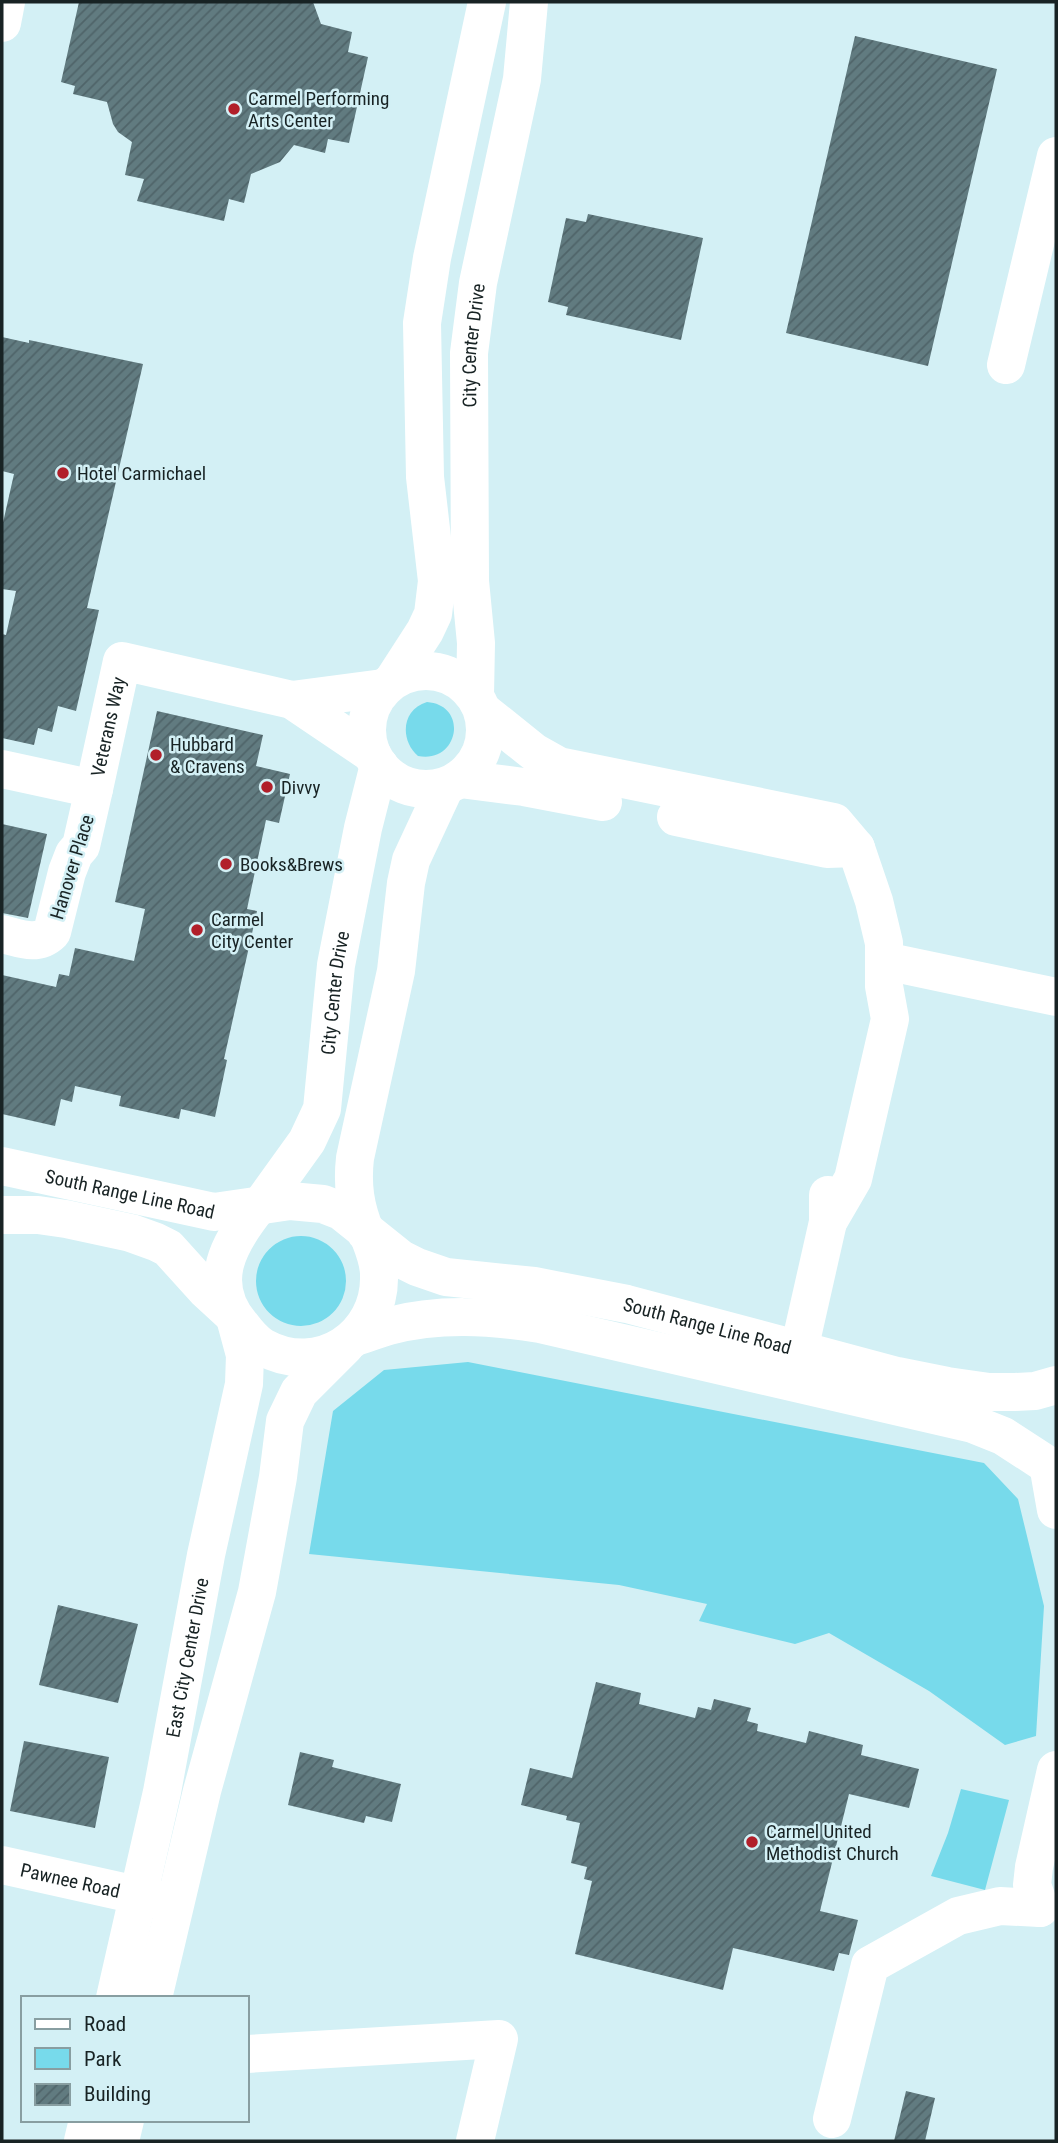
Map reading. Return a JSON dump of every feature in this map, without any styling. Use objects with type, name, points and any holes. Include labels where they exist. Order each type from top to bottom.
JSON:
[{"type":"street","points":[[2,23],[6,2]]},
{"type":"street","points":[[375,759],[368,741],[369,714],[374,700],[389,684],[425,631],[433,614],[437,581],[425,477],[422,323],[432,258],[487,2]]},
{"type":"street","name":"City Center Drive","points":[[480,703],[470,580],[469,353],[478,283],[522,79],[529,2]]},
{"type":"street","points":[[1006,365],[1056,156]]},
{"type":"street","name":"Veterans Way","points":[[2,769],[94,789],[122,661],[292,700]]},
{"type":"street","points":[[292,700],[389,684],[411,672],[428,670],[446,673],[461,681],[480,703],[534,752],[559,765],[834,822],[856,848],[874,901],[884,943],[885,973],[865,1013],[828,1173],[828,1222],[799,1350]]},
{"type":"street","points":[[292,700],[375,759],[401,784],[414,788],[429,790],[453,783],[568,794],[827,849],[856,848]]},
{"type":"street","points":[[153,1996],[202,1791],[257,1592],[278,1477],[285,1421],[299,1392],[351,1341],[370,1316],[378,1290],[378,1263],[355,1198],[355,1158],[391,997],[408,871],[425,828],[453,783],[472,768],[482,751],[486,732],[480,703]]},
{"type":"street","name":"City Center Drive","points":[[260,1205],[307,1141],[322,1109],[336,965],[375,759]]},
{"type":"street","name":"Hanover Place","points":[[2,934],[32,941],[46,938],[51,932],[67,872],[74,854],[81,846],[94,789]]},
{"type":"street","points":[[885,973],[1056,996]]},
{"type":"street","name":"South Range Line Road","points":[[2,1166],[214,1212],[260,1205]]},
{"type":"street","points":[[351,1341],[319,1355],[283,1354],[261,1346],[233,1315],[223,1287],[225,1262],[234,1239],[260,1205],[301,1200],[323,1204],[341,1211],[367,1233]]},
{"type":"street","name":"South Range Line Road","points":[[2,1215],[38,1215],[66,1219],[131,1233],[156,1242],[168,1248],[233,1315]]},
{"type":"street","name":"South Range Line Road","points":[[367,1233],[401,1259],[446,1277],[534,1286],[616,1302],[897,1376],[967,1390],[1015,1392],[1056,1387]]},
{"type":"street","name":"East City Center Drive","points":[[115,1996],[162,1793],[206,1555],[244,1384],[245,1355],[233,1315]]},
{"type":"street","name":"South Range Line Road","points":[[351,1341],[410,1322],[453,1317],[495,1317],[540,1324],[974,1424],[1003,1436],[1049,1469]]},
{"type":"street","points":[[1056,1387],[1046,1398],[1035,1418],[1034,1441],[1049,1469],[1056,1510]]},
{"type":"street","points":[[1048,1913],[1032,1885],[1056,1770]]},
{"type":"street","name":"Pawnee Road","points":[[2,1866],[175,1904]]},
{"type":"street","points":[[832,2119],[870,1965],[958,1916],[1000,1906],[1048,1913]]},
{"type":"street","points":[[248,2054],[499,2039],[475,2141]]},
{"type":"street","points":[[83,2141],[88,2122]]},
{"type":"street","points":[[120,2141],[125,2122]]},
{"type":"green space","points":[[427,702],[440,706],[449,713],[454,733],[443,751],[432,756],[418,756],[408,742],[406,726],[412,712]]},
{"type":"green space","points":[[301,1236],[318,1239],[333,1249],[343,1264],[346,1281],[343,1298],[333,1313],[318,1323],[301,1326],[284,1323],[269,1313],[259,1298],[256,1281],[259,1264],[269,1249],[284,1239]]},
{"type":"green space","points":[[468,1362],[984,1463],[1018,1499],[1044,1606],[1036,1736],[1005,1745],[929,1691],[829,1633],[795,1644],[699,1621],[707,1604],[619,1585],[309,1554],[333,1411],[384,1370]]},
{"type":"green space","points":[[961,1789],[1009,1800],[985,1890],[931,1876]]},
{"type":"building","name":"Carmel Performing Arts Center","points":[[79,2],[313,2],[321,24],[352,32],[348,52],[368,57],[349,143],[328,139],[325,153],[294,145],[280,162],[251,174],[244,203],[229,199],[224,221],[137,201],[144,179],[125,175],[132,142],[118,132],[113,124],[107,102],[73,94],[75,86],[61,82]]},
{"type":"building","points":[[855,36],[997,69],[928,366],[786,333]]},
{"type":"building","points":[[588,214],[703,238],[681,340],[566,315],[568,307],[548,302],[566,218],[586,222]]},
{"type":"building","name":"Hotel Carmichael","points":[[2,337],[29,343],[29,340],[143,364],[87,608],[99,610],[76,711],[58,706],[52,732],[38,728],[34,745],[2,738],[2,634],[6,635],[16,591],[2,589],[2,527],[14,474],[2,471]]},
{"type":"building","name":"Carmel City Center","points":[[157,711],[263,735],[256,766],[290,774],[279,823],[266,820],[247,909],[257,911],[224,1059],[227,1060],[215,1117],[181,1109],[179,1119],[119,1106],[121,1096],[75,1086],[72,1102],[61,1099],[55,1126],[2,1114],[2,975],[56,987],[59,974],[69,976],[75,948],[134,961],[145,909],[115,902]]},
{"type":"building","points":[[2,824],[47,834],[28,918],[2,913]]},
{"type":"building","points":[[58,1605],[138,1624],[118,1703],[39,1685]]},
{"type":"building","name":"Carmel United Methodist Church","points":[[596,1682],[641,1693],[639,1704],[695,1718],[698,1707],[711,1710],[714,1699],[751,1708],[747,1721],[758,1724],[757,1731],[806,1743],[809,1731],[863,1745],[861,1755],[919,1769],[909,1808],[849,1794],[820,1911],[858,1920],[849,1955],[839,1953],[834,1971],[733,1948],[723,1990],[575,1954],[592,1881],[584,1879],[587,1867],[571,1863],[580,1823],[566,1820],[567,1816],[521,1805],[530,1768],[572,1778]]},
{"type":"building","points":[[24,1741],[109,1757],[95,1828],[10,1811]]},
{"type":"building","points":[[300,1752],[334,1760],[332,1767],[401,1784],[392,1822],[366,1816],[364,1823],[288,1805]]},
{"type":"building","points":[[906,2091],[935,2098],[925,2141],[894,2141]]},
{"type":"place","name":"Carmel Performing Arts Center","points":[[234,109]]},
{"type":"place","name":"Hotel Carmichael","points":[[63,473]]},
{"type":"place","name":"Hubbard & Cravens","points":[[156,755]]},
{"type":"place","name":"Divvy","points":[[267,787]]},
{"type":"place","name":"Books&Brews","points":[[226,864]]},
{"type":"place","name":"Carmel City Center","points":[[197,930]]},
{"type":"place","name":"Carmel United Methodist Church","points":[[752,1842]]}]
